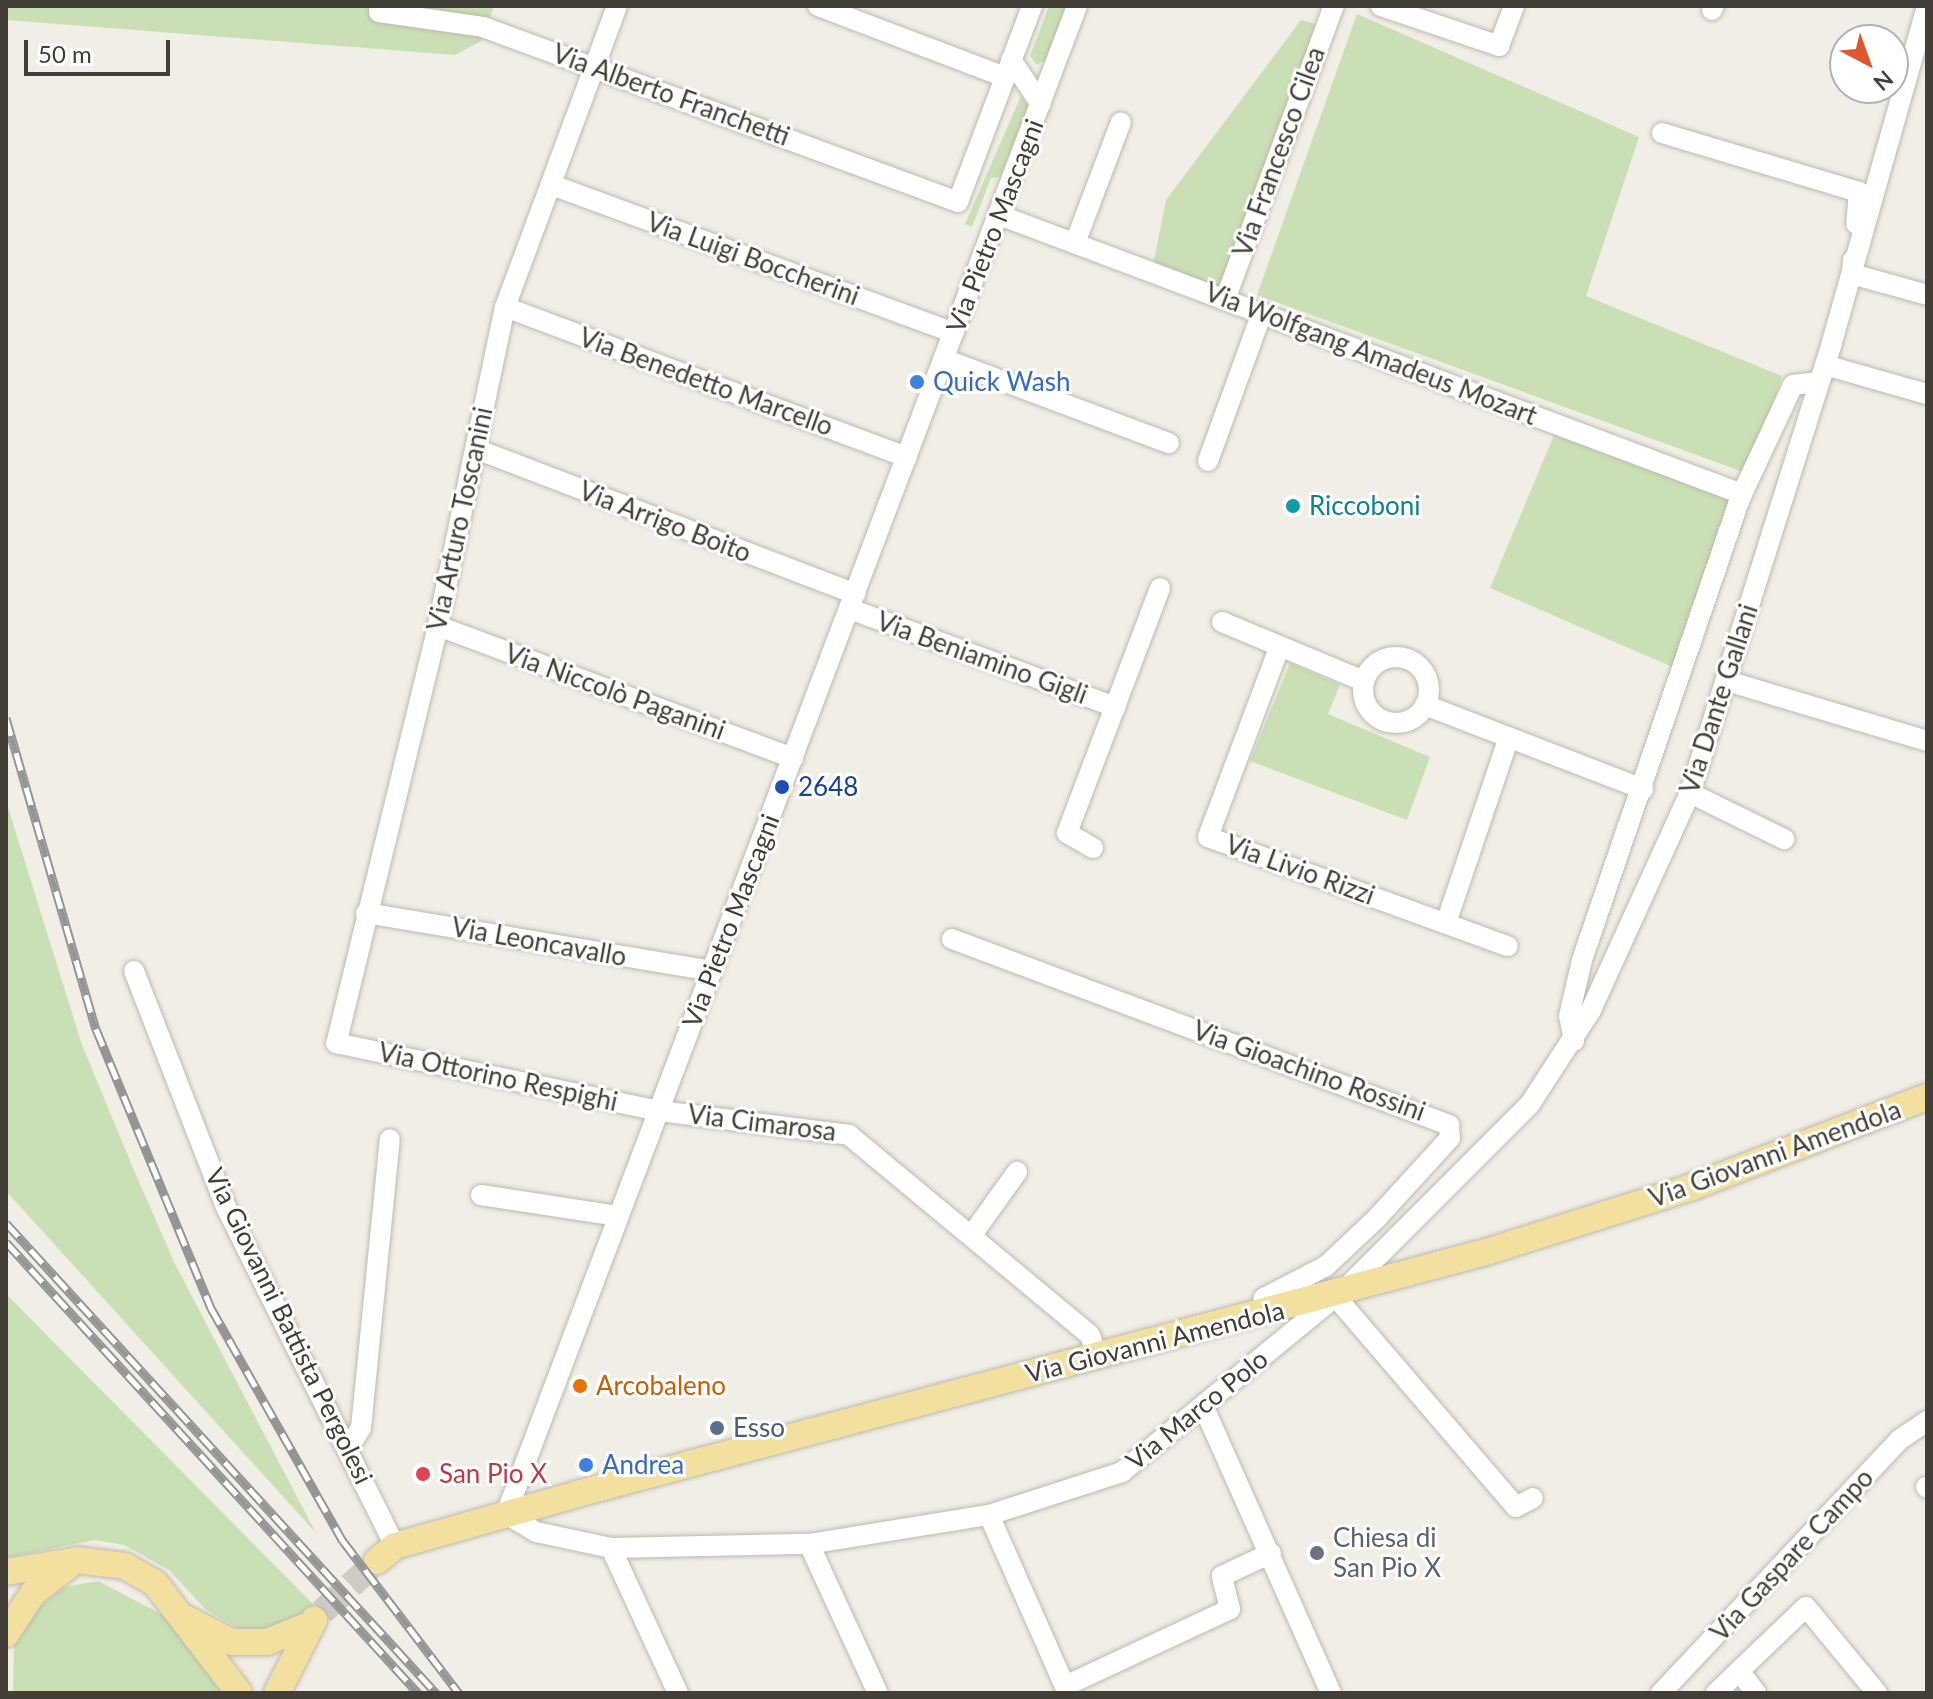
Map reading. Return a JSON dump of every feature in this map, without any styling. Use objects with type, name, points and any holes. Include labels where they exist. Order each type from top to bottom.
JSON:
[{"type":"main road","name":"Via Giovanni Amendola","points":[[386,1554],[506,1514],[1335,1296],[1692,1187],[1927,1097]]},
{"type":"main road","points":[[6,1634],[33,1593],[76,1560]]},
{"type":"main road","points":[[6,1572],[76,1560],[125,1566],[155,1583],[239,1693]]},
{"type":"main road","points":[[184,1618],[232,1642],[267,1642],[317,1618],[277,1693]]},
{"type":"street","name":"Via Arturo Toscanini","points":[[336,1043],[438,626],[505,307],[597,67],[617,6]]},
{"type":"street","points":[[818,6],[1008,68]]},
{"type":"street","name":"Via Pietro Mascagni","points":[[958,202],[1032,6]]},
{"type":"street","name":"Via Pietro Mascagni","points":[[506,1514],[1077,6]]},
{"type":"street","name":"Via Francesco Cilea","points":[[1225,300],[1334,6]]},
{"type":"street","points":[[1381,6],[1499,46],[1514,6]]},
{"type":"street","name":"Via Dante Gallani","points":[[1335,1296],[1473,1167],[1574,1041],[1690,793],[1852,274],[1927,6]]},
{"type":"street","name":"Via Alberto Franchetti","points":[[379,9],[483,27],[958,202]]},
{"type":"street","name":"Via Pietro Mascagni","points":[[1008,68],[1041,104]]},
{"type":"street","points":[[1075,243],[1121,122]]},
{"type":"street","points":[[1662,133],[1859,192],[1852,274],[1927,295]]},
{"type":"street","name":"Via Luigi Boccherini","points":[[552,185],[954,333]]},
{"type":"street","name":"Via Wolfgang Amadeus Mozart","points":[[999,215],[1742,494]]},
{"type":"street","name":"Via Benedetto Marcello","points":[[505,307],[907,457]]},
{"type":"street","points":[[1208,461],[1262,313]]},
{"type":"street","points":[[944,359],[1169,443]]},
{"type":"street","points":[[1574,1041],[1569,1016],[1582,960],[1742,494],[1793,385],[1822,373],[1927,394]]},
{"type":"street","name":"Via Arrigo Boito","points":[[476,449],[852,602]]},
{"type":"street","name":"Via Beniamino Gigli","points":[[1093,848],[1067,833],[1160,588]]},
{"type":"street","name":"Via Beniamino Gigli","points":[[852,602],[1115,707]]},
{"type":"street","points":[[1222,622],[1364,681]]},
{"type":"street","name":"Via Niccolò Paganini","points":[[438,626],[793,758]]},
{"type":"street","name":"Via Livio Rizzi","points":[[1279,648],[1208,837],[1508,946]]},
{"type":"street","points":[[1386,658],[1408,659],[1429,683],[1425,705],[1410,720],[1379,718],[1365,702],[1364,681],[1386,658]]},
{"type":"street","points":[[1727,681],[1927,741]]},
{"type":"street","points":[[1425,705],[1508,740],[1643,789]]},
{"type":"street","points":[[1446,923],[1508,740]]},
{"type":"street","points":[[1690,793],[1784,839]]},
{"type":"street","name":"Via Leoncavallo","points":[[366,913],[712,971]]},
{"type":"street","name":"Via Gioachino Rossini","points":[[952,939],[1449,1125],[1450,1138],[1377,1218],[1326,1266],[1264,1298],[1260,1314]]},
{"type":"street","name":"Via Giovanni Battista Pergolesi","points":[[134,971],[227,1209],[349,1447],[386,1554]]},
{"type":"street","name":"Via Ottorino Respighi","points":[[336,1043],[660,1111]]},
{"type":"street","name":"Via Cimarosa","points":[[660,1111],[849,1135],[974,1232],[1090,1335],[1097,1357]]},
{"type":"street","points":[[349,1447],[361,1428],[390,1139]]},
{"type":"street","points":[[974,1232],[1017,1172]]},
{"type":"street","points":[[481,1195],[618,1216]]},
{"type":"street","points":[[1335,1296],[1516,1507],[1533,1498]]},
{"type":"street","name":"Via Marco Polo","points":[[506,1514],[536,1532],[611,1548],[809,1544],[989,1515],[1122,1472],[1205,1410],[1335,1296]]},
{"type":"street","points":[[1205,1410],[1326,1682]]},
{"type":"street","name":"Via Gaspare Campo","points":[[1661,1693],[1899,1440],[1927,1421]]},
{"type":"street","points":[[989,1515],[1067,1689],[1230,1609],[1222,1576],[1271,1553]]},
{"type":"street","points":[[809,1544],[878,1693]]},
{"type":"street","points":[[611,1548],[678,1693]]},
{"type":"street","points":[[1716,1693],[1806,1607],[1877,1693]]},
{"type":"street","points":[[1739,1671],[1756,1693]]},
{"type":"green space","points":[[6,6],[494,6],[481,41],[455,55],[6,20]]},
{"type":"green space","points":[[1049,6],[1067,6],[1046,59],[1037,65],[1030,56]]},
{"type":"green space","points":[[1357,14],[1639,137],[1586,296],[1782,376],[1749,474],[1257,295]]},
{"type":"green space","points":[[1301,20],[1316,24],[1221,290],[1153,265],[1166,200]]},
{"type":"green space","points":[[1021,96],[1029,107],[1000,177],[991,178],[972,227],[965,224]]},
{"type":"green space","points":[[1554,435],[1740,502],[1684,672],[1490,588]]},
{"type":"green space","points":[[1290,663],[1340,685],[1328,714],[1430,757],[1407,820],[1250,761]]},
{"type":"green space","points":[[6,801],[82,1045],[131,1163],[174,1262],[316,1533],[6,1191]]},
{"type":"green space","points":[[6,1294],[314,1605],[271,1633],[247,1633],[206,1610],[169,1570],[124,1545],[95,1540],[6,1558]]},
{"type":"green space","points":[[98,1581],[167,1617],[223,1693],[13,1693],[14,1644],[28,1616],[64,1587]]},
{"type":"tunnel","points":[[322,1612],[377,1561]]},
{"type":"railway","points":[[6,718],[96,1029],[211,1308],[343,1541],[459,1693]]},
{"type":"railway","points":[[6,1223],[436,1693]]},
{"type":"railway","points":[[6,1242],[418,1693]]},
{"type":"place","name":"Quick Wash","points":[[917,382]]},
{"type":"place","name":"Riccoboni","points":[[1293,506]]},
{"type":"place","name":"2648","points":[[782,787]]},
{"type":"place","name":"Arcobaleno","points":[[580,1386]]},
{"type":"place","name":"Esso","points":[[717,1428]]},
{"type":"place","name":"Andrea","points":[[586,1465]]},
{"type":"place","name":"San Pio X","points":[[423,1474]]},
{"type":"place","name":"Chiesa di San Pio X","points":[[1317,1553]]}]
